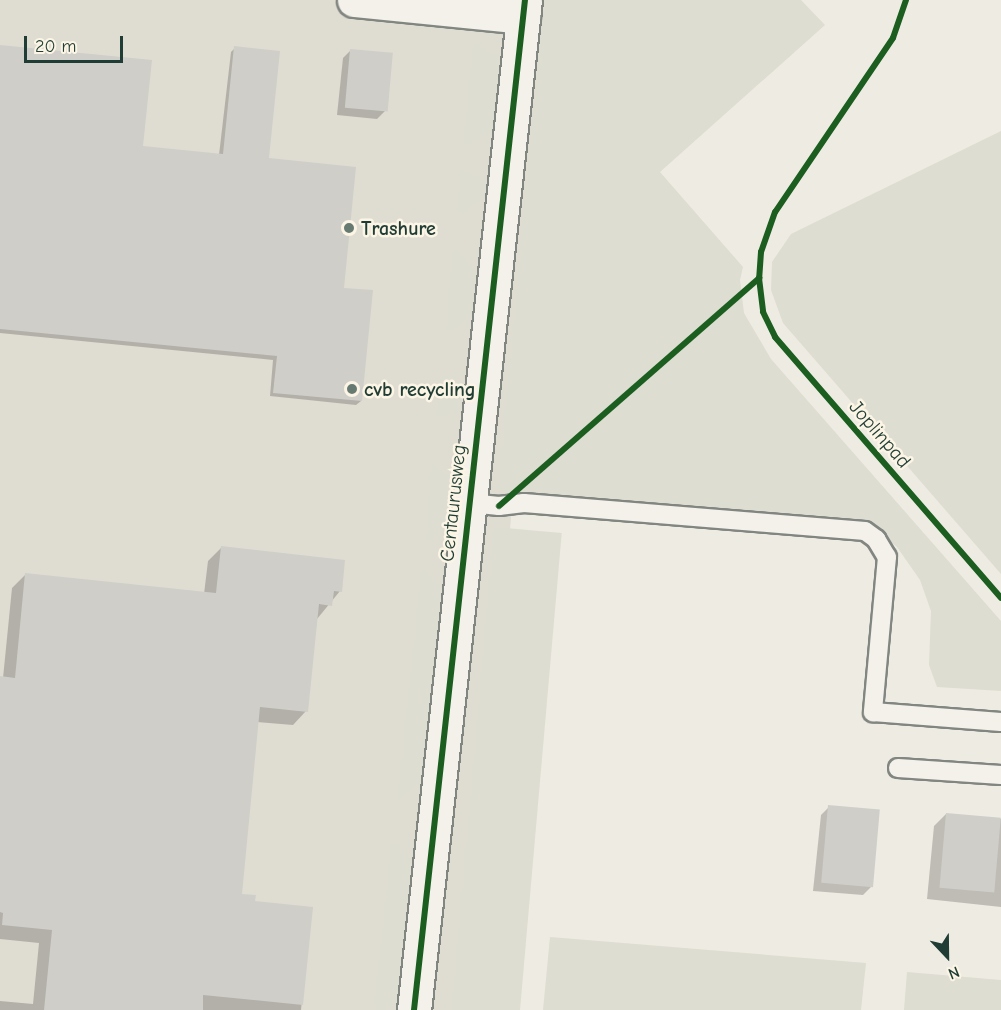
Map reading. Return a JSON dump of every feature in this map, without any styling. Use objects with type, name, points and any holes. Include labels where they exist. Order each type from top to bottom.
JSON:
[{"type":"street","points":[[354,0],[524,8]]},
{"type":"street","name":"Centaurusweg","points":[[414,1010],[484,505],[524,8]]},
{"type":"lane","points":[[484,505],[524,503],[865,531],[876,539],[887,557],[873,712],[1001,722]]},
{"type":"lane","points":[[898,768],[1001,775]]},
{"type":"shaded area","points":[[0,0],[553,0],[471,1010],[0,1010]]},
{"type":"shaded area","points":[[544,0],[801,0],[825,25],[660,172],[743,267],[740,280],[744,313],[771,359],[1001,621],[1001,691],[937,687],[929,665],[931,611],[920,580],[897,547],[877,531],[843,524],[498,490]]},
{"type":"shaded area","points":[[474,40],[503,62],[496,132],[492,131],[463,146]]},
{"type":"shaded area","points":[[1001,131],[1001,574],[783,323],[771,290],[772,262],[791,234]]},
{"type":"shaded area","points":[[461,170],[491,183],[489,194],[457,216]]},
{"type":"shaded area","points":[[453,249],[460,253],[481,277],[478,310],[454,330],[446,330]]},
{"type":"shaded area","points":[[441,375],[449,376],[468,401],[466,408],[437,418]]},
{"type":"shaded area","points":[[431,464],[460,482],[456,523],[426,544]]},
{"type":"shaded area","points":[[494,527],[562,533],[520,1010],[452,1010]]},
{"type":"shaded area","points":[[422,567],[449,595],[431,777],[397,800]]},
{"type":"shaded area","points":[[392,841],[396,842],[421,871],[409,992],[386,1010],[376,1010],[377,1004],[374,1003]]},
{"type":"shaded area","points":[[550,937],[866,963],[861,1010],[543,1010]]},
{"type":"shaded area","points":[[907,972],[1001,980],[1001,1010],[904,1010]]},
{"type":"building","points":[[0,45],[152,60],[143,146],[223,154],[234,46],[280,51],[269,158],[356,167],[344,288],[373,290],[362,401],[273,393],[277,356],[0,329]]},
{"type":"building","points":[[350,49],[393,53],[388,112],[345,108]]},
{"type":"building","points":[[221,546],[345,560],[342,592],[334,591],[332,606],[319,604],[308,712],[260,707],[242,894],[256,895],[255,901],[313,907],[303,1005],[203,995],[203,1010],[44,1010],[52,930],[2,925],[3,913],[0,912],[0,676],[15,678],[25,573],[216,593]]},
{"type":"building","points":[[828,805],[880,810],[873,887],[821,883]]},
{"type":"building","points":[[946,813],[1001,818],[994,893],[939,888]]},
{"type":"cycle path","points":[[414,1010],[525,0]]},
{"type":"cycle path","name":"Joplinpad","points":[[906,0],[893,38],[775,212],[761,252],[759,278],[763,312],[775,337],[1001,598]]},
{"type":"cycle path","points":[[499,506],[759,278]]},
{"type":"place","name":"Trashure","points":[[349,228]]},
{"type":"place","name":"cvb recycling","points":[[352,389]]}]
